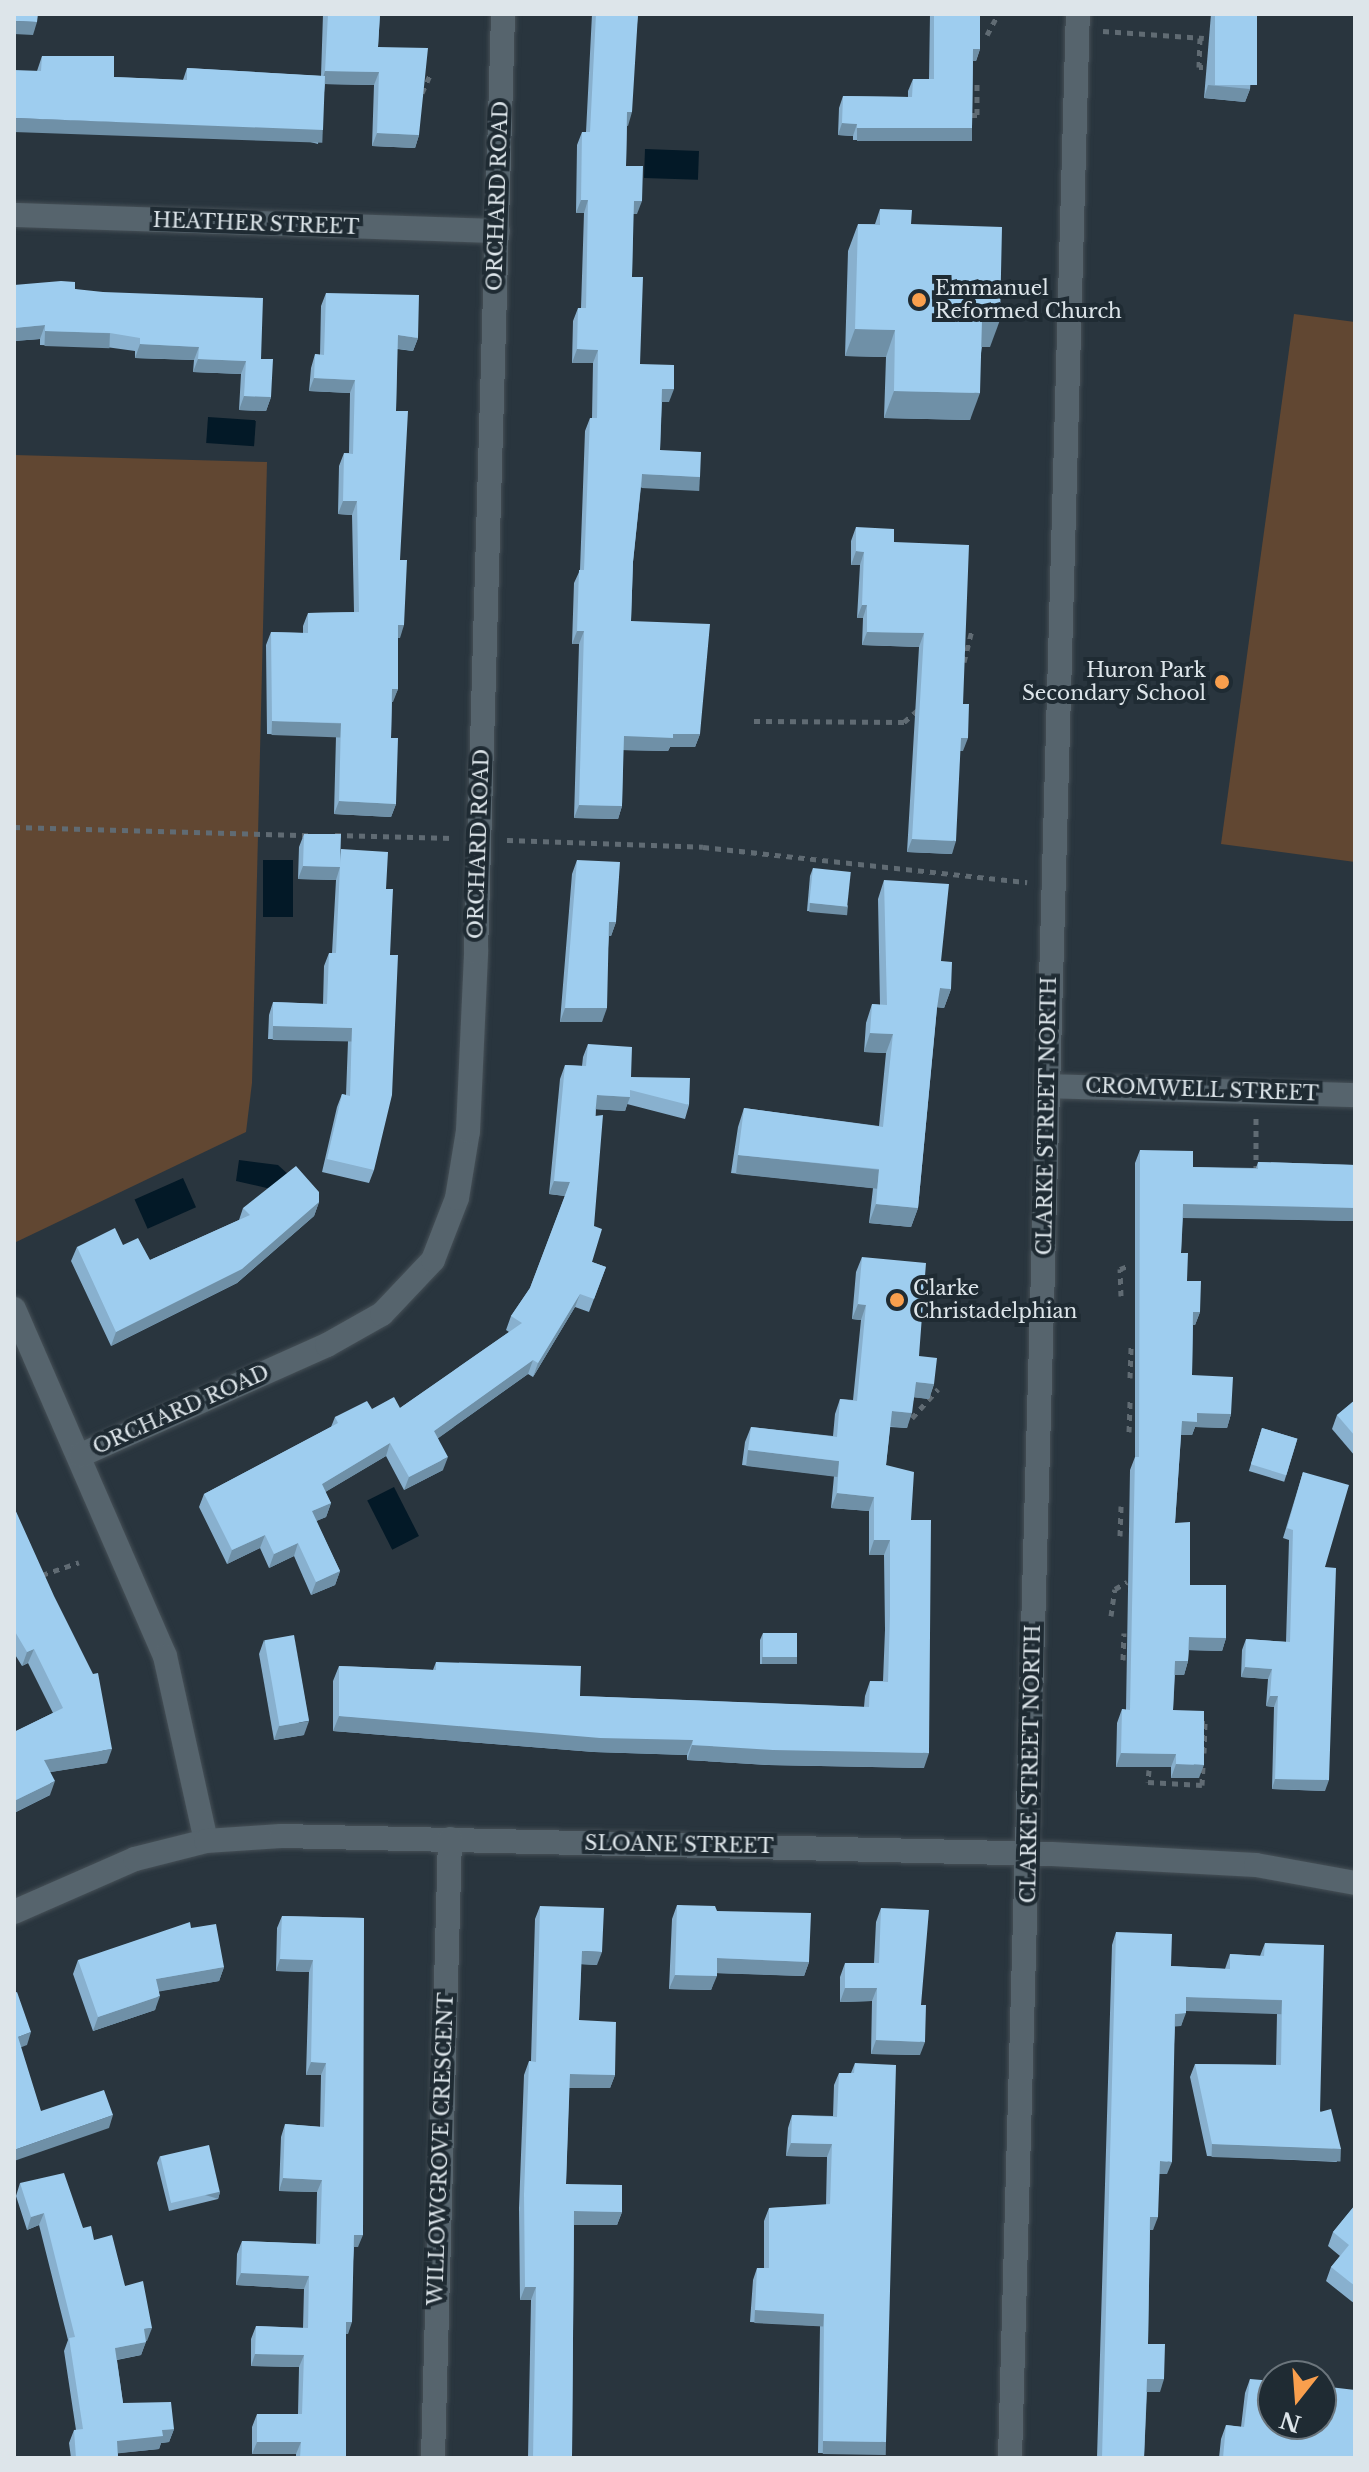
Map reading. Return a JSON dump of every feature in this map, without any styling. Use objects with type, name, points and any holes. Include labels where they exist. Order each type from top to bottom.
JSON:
[{"type":"street","name":"ORCHARD ROAD","points":[[81,1455],[356,1330],[401,1300],[433,1260],[457,1198],[468,1131],[480,839],[503,14]]},
{"type":"street","name":"CLARKE STREET NORTH","points":[[1010,2458],[1078,14]]},
{"type":"street","name":"HEATHER STREET","points":[[14,215],[498,231]]},
{"type":"street","name":"CROMWELL STREET","points":[[1048,1086],[1355,1095]]},
{"type":"street","points":[[14,1309],[81,1455],[165,1656],[206,1841]]},
{"type":"street","name":"SLOANE STREET","points":[[14,1912],[121,1864],[206,1841],[281,1836],[1029,1853],[1256,1865],[1355,1883]]},
{"type":"street","name":"WILLOWGROVE CRESCENT","points":[[433,2458],[450,1839]]},
{"type":"path","points":[[987,35],[998,14]]},
{"type":"path","points":[[1102,31],[1202,38],[1199,67],[1203,67]]},
{"type":"path","points":[[421,104],[430,75]]},
{"type":"path","points":[[972,115],[977,115],[977,83]]},
{"type":"path","points":[[964,662],[972,629]]},
{"type":"path","points":[[754,721],[904,722],[913,709],[925,709]]},
{"type":"path","points":[[14,827],[703,847],[1053,885]]},
{"type":"path","points":[[1256,1114],[1255,1171],[1268,1172]]},
{"type":"path","points":[[1121,1296],[1120,1269],[1128,1266]]},
{"type":"path","points":[[1130,1378],[1131,1343]]},
{"type":"path","points":[[912,1418],[938,1389]]},
{"type":"path","points":[[1129,1432],[1130,1398]]},
{"type":"path","points":[[1120,1536],[1121,1506]]},
{"type":"path","points":[[39,1568],[43,1577],[79,1562]]},
{"type":"path","points":[[1111,1616],[1115,1589],[1127,1582]]},
{"type":"path","points":[[1123,1660],[1124,1633]]},
{"type":"path","points":[[1149,1770],[1148,1782],[1202,1785],[1205,1723],[1193,1722]]},
{"type":"shaded area","points":[[1294,314],[1355,322],[1355,862],[1221,844]]},
{"type":"shaded area","points":[[14,455],[267,462],[252,1083],[246,1132],[14,1243]]},
{"type":"water","points":[[645,149],[699,151],[698,180],[644,178]]},
{"type":"water","points":[[208,417],[256,420],[254,446],[206,443]]},
{"type":"water","points":[[263,860],[293,860],[293,917],[263,917]]},
{"type":"water","points":[[239,1160],[278,1165],[290,1176],[271,1189],[236,1181]]},
{"type":"water","points":[[183,1178],[196,1207],[148,1229],[135,1200]]},
{"type":"water","points":[[394,1487],[419,1536],[392,1550],[367,1501]]},
{"type":"building","points":[[14,14],[38,14],[37,22],[14,21]]},
{"type":"building","points":[[328,14],[380,14],[378,47],[428,48],[419,135],[377,133],[379,72],[325,71]]},
{"type":"building","points":[[596,14],[638,14],[632,112],[627,112],[626,166],[643,166],[642,201],[634,201],[632,277],[643,277],[640,364],[674,365],[674,389],[662,389],[660,450],[701,452],[700,477],[642,474],[633,562],[631,621],[710,624],[700,734],[673,734],[673,738],[624,736],[622,806],[579,805],[584,631],[577,631],[579,570],[584,570],[590,418],[597,418],[598,350],[577,349],[578,308],[586,308],[588,200],[581,200],[582,132],[590,132]]},
{"type":"building","points":[[934,14],[980,14],[980,49],[973,49],[972,128],[857,128],[857,124],[842,123],[843,96],[912,97],[913,79],[934,79]]},
{"type":"building","points":[[1215,14],[1257,14],[1257,85],[1215,85]]},
{"type":"building","points":[[42,56],[114,56],[114,77],[187,80],[187,68],[325,76],[323,130],[14,118],[14,70],[41,71]]},
{"type":"building","name":"Emmanuel Reformed Church","points":[[880,209],[912,210],[911,224],[1002,227],[1000,320],[982,320],[980,393],[894,391],[895,330],[855,329],[858,224],[880,225]]},
{"type":"building","points":[[75,282],[75,289],[103,292],[263,298],[261,359],[273,359],[271,397],[244,396],[246,361],[198,359],[199,347],[140,344],[140,338],[110,333],[45,331],[45,325],[14,328],[14,285]]},
{"type":"building","points":[[326,293],[419,295],[418,338],[398,335],[396,411],[408,411],[400,560],[407,560],[404,625],[398,625],[398,689],[392,689],[391,738],[398,738],[396,804],[339,801],[341,723],[272,721],[271,632],[308,633],[308,613],[359,612],[357,501],[343,501],[344,453],[353,454],[355,380],[314,378],[315,354],[324,355]]},
{"type":"building","points":[[856,527],[894,529],[894,542],[969,545],[963,704],[969,704],[968,738],[961,738],[956,841],[912,839],[924,633],[867,632],[867,605],[862,605],[864,552],[856,551]]},
{"type":"building","points":[[304,834],[341,834],[340,867],[303,866]]},
{"type":"building","points":[[341,849],[388,852],[386,889],[393,889],[390,955],[398,955],[392,1095],[374,1170],[327,1159],[342,1094],[350,1096],[352,1028],[273,1026],[273,1002],[327,1004],[329,953],[336,953]]},
{"type":"building","points":[[577,860],[620,862],[616,922],[609,922],[607,1008],[565,1008]]},
{"type":"building","points":[[813,868],[851,872],[847,907],[809,903]]},
{"type":"building","points":[[884,880],[949,884],[941,961],[952,962],[951,989],[940,988],[918,1208],[876,1204],[879,1169],[738,1155],[744,1108],[883,1127],[893,1034],[870,1033],[872,1004],[887,1005]]},
{"type":"building","points":[[588,1044],[632,1047],[631,1077],[690,1078],[689,1105],[630,1090],[630,1097],[597,1095],[595,1116],[603,1115],[594,1226],[602,1229],[592,1262],[606,1267],[594,1299],[580,1294],[538,1363],[533,1360],[434,1431],[448,1457],[409,1477],[390,1443],[322,1484],[331,1503],[312,1511],[340,1571],[316,1582],[298,1543],[274,1554],[265,1535],[232,1550],[204,1494],[338,1423],[335,1417],[367,1401],[372,1409],[394,1397],[400,1408],[522,1323],[511,1316],[530,1288],[570,1182],[554,1181],[565,1065],[586,1066]]},
{"type":"building","points":[[1140,1150],[1193,1151],[1193,1167],[1258,1169],[1258,1162],[1355,1165],[1355,1208],[1183,1204],[1181,1253],[1188,1253],[1187,1281],[1201,1281],[1200,1312],[1193,1312],[1192,1375],[1233,1377],[1231,1414],[1197,1413],[1197,1422],[1182,1421],[1175,1523],[1190,1522],[1190,1585],[1226,1585],[1226,1638],[1189,1637],[1188,1661],[1175,1661],[1173,1710],[1204,1711],[1204,1765],[1176,1764],[1176,1754],[1121,1753],[1122,1709],[1130,1710],[1135,1457],[1139,1457]]},
{"type":"building","points":[[296,1166],[319,1192],[319,1202],[242,1269],[116,1332],[77,1247],[115,1228],[123,1245],[138,1238],[150,1260],[250,1215],[243,1208]]},
{"type":"building","points":[[862,1257],[926,1263],[919,1356],[937,1358],[934,1384],[916,1382],[912,1413],[892,1411],[886,1465],[914,1472],[911,1520],[931,1520],[929,1753],[692,1745],[693,1740],[600,1738],[339,1716],[339,1666],[436,1670],[436,1662],[581,1666],[580,1696],[869,1707],[870,1681],[888,1682],[890,1615],[890,1540],[874,1540],[874,1497],[837,1493],[839,1461],[748,1450],[751,1427],[837,1437],[840,1399],[857,1401],[866,1305],[858,1304]]},
{"type":"building","points":[[1355,1400],[1355,1436],[1337,1415]]},
{"type":"building","points":[[1262,1428],[1297,1439],[1286,1475],[1251,1464]]},
{"type":"building","points":[[1303,1472],[1349,1485],[1325,1567],[1336,1568],[1329,1780],[1275,1779],[1278,1696],[1270,1696],[1272,1669],[1245,1667],[1246,1639],[1290,1642],[1293,1530],[1287,1528]]},
{"type":"building","points":[[14,1507],[93,1674],[98,1673],[112,1749],[44,1760],[55,1781],[16,1800],[14,1732],[63,1708],[34,1649],[27,1652],[14,1630]]},
{"type":"building","points":[[763,1633],[797,1633],[797,1657],[763,1657]]},
{"type":"building","points":[[294,1635],[309,1721],[280,1726],[264,1640]]},
{"type":"building","points":[[677,1905],[715,1906],[717,1911],[811,1913],[809,1962],[717,1958],[717,1976],[675,1975]]},
{"type":"building","points":[[540,1906],[604,1908],[602,1952],[582,1951],[579,2020],[616,2022],[615,2075],[570,2074],[566,2184],[622,2185],[622,2212],[574,2211],[572,2458],[533,2458],[536,2287],[525,2287],[524,2194],[529,2061],[536,2062]]},
{"type":"building","points":[[881,1908],[929,1910],[921,2005],[926,2005],[925,2042],[876,2040],[877,1988],[845,1988],[845,1963],[879,1963]]},
{"type":"building","points":[[282,1916],[364,1918],[363,2235],[354,2235],[352,2322],[346,2322],[346,2458],[300,2458],[301,2442],[257,2442],[257,2414],[302,2414],[304,2355],[255,2354],[256,2326],[308,2328],[309,2276],[241,2273],[242,2241],[320,2244],[322,2180],[283,2178],[285,2124],[324,2127],[326,2063],[311,2062],[313,1960],[280,1959]]},
{"type":"building","points":[[190,1922],[191,1928],[216,1924],[224,1967],[156,1979],[160,1996],[98,2017],[78,1960]]},
{"type":"building","points":[[1116,1932],[1172,1934],[1171,1966],[1230,1969],[1230,1954],[1264,1956],[1265,1943],[1324,1945],[1320,2112],[1331,2109],[1341,2149],[1212,2144],[1195,2064],[1281,2065],[1282,2000],[1186,1997],[1186,2013],[1175,2014],[1172,2162],[1160,2161],[1158,2217],[1150,2217],[1148,2344],[1165,2344],[1164,2379],[1147,2379],[1144,2458],[1102,2458]]},
{"type":"building","points":[[17,1992],[31,2032],[18,2037],[41,2111],[104,2090],[113,2115],[14,2150],[14,1993]]},
{"type":"building","points":[[855,2063],[896,2065],[886,2442],[823,2441],[824,2314],[755,2310],[757,2268],[769,2268],[769,2208],[830,2204],[832,2144],[791,2143],[792,2115],[837,2117],[839,2073],[854,2073]]},
{"type":"building","points":[[209,2145],[220,2192],[171,2203],[160,2156]]},
{"type":"building","points":[[64,2173],[83,2228],[91,2226],[94,2240],[112,2235],[125,2286],[143,2281],[152,2328],[144,2329],[146,2342],[115,2348],[123,2403],[171,2402],[174,2429],[162,2430],[163,2436],[117,2441],[118,2458],[76,2458],[74,2430],[83,2429],[69,2338],[75,2337],[44,2213],[31,2217],[20,2183]]},
{"type":"building","points":[[1355,2205],[1355,2286],[1331,2267],[1349,2245],[1333,2232]]},
{"type":"building","points":[[1250,2379],[1257,2380],[1257,2440],[1337,2440],[1337,2388],[1355,2390],[1355,2458],[1223,2458],[1226,2425],[1244,2427]]},
{"type":"place","name":"Emmanuel Reformed Church","points":[[919,300]]},
{"type":"place","name":"Huron Park Secondary School","points":[[1222,682]]},
{"type":"place","name":"Clarke Christadelphian","points":[[897,1300]]}]
